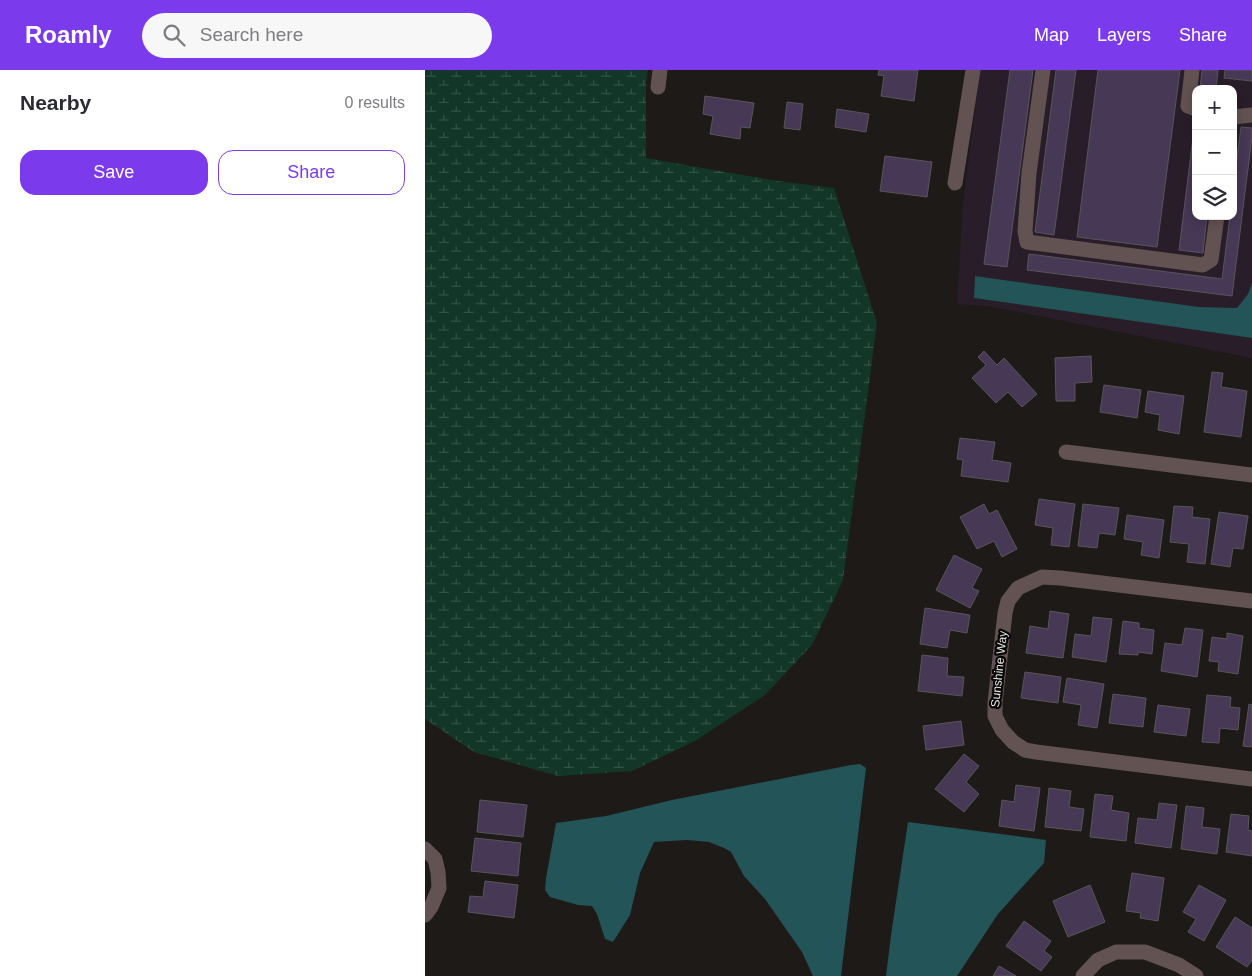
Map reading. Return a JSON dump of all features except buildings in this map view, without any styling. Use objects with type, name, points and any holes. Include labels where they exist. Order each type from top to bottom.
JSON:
[{"type":"street","points":[[659,86],[660,70]]},
{"type":"street","points":[[955,183],[973,70]]},
{"type":"street","points":[[1043,70],[1029,173],[1025,231],[1027,242],[1203,265],[1211,260],[1216,220]]},
{"type":"street","points":[[1191,70],[1188,106],[1192,108]]},
{"type":"street","points":[[1237,117],[1252,115]]},
{"type":"street","points":[[1066,452],[1252,475]]},
{"type":"street","name":"Sunshine Way","points":[[1252,601],[1042,577],[1018,588],[1009,601],[1005,613],[995,703],[995,716],[1001,730],[1013,742],[1025,750],[1252,779]]},
{"type":"street","points":[[425,849],[435,859],[439,872],[439,888],[431,907],[425,915]]},
{"type":"street","points":[[1083,976],[1099,960],[1116,952],[1145,952],[1179,965],[1196,976]]},
{"type":"shaded area","points":[[980,70],[1252,70],[1252,283],[1248,294],[1237,308],[1199,307],[975,276],[974,298],[1252,338],[1252,358],[988,306],[957,304],[963,205]]},
{"type":"green space","points":[[425,70],[648,70],[646,82],[646,158],[777,181],[834,188],[877,323],[843,580],[812,645],[765,695],[695,741],[632,771],[558,776],[474,752],[425,719]]},
{"type":"water","points":[[975,276],[1199,307],[1237,308],[1248,294],[1252,283],[1252,338],[974,298]]},
{"type":"water","points":[[860,764],[866,768],[841,976],[813,976],[802,952],[765,899],[744,876],[731,852],[709,842],[687,840],[654,842],[640,873],[630,915],[613,942],[605,939],[597,914],[592,906],[578,905],[550,897],[545,890],[556,823],[606,816],[672,800]]},
{"type":"water","points":[[908,822],[1046,840],[1044,863],[998,914],[957,976],[886,976]]}]
